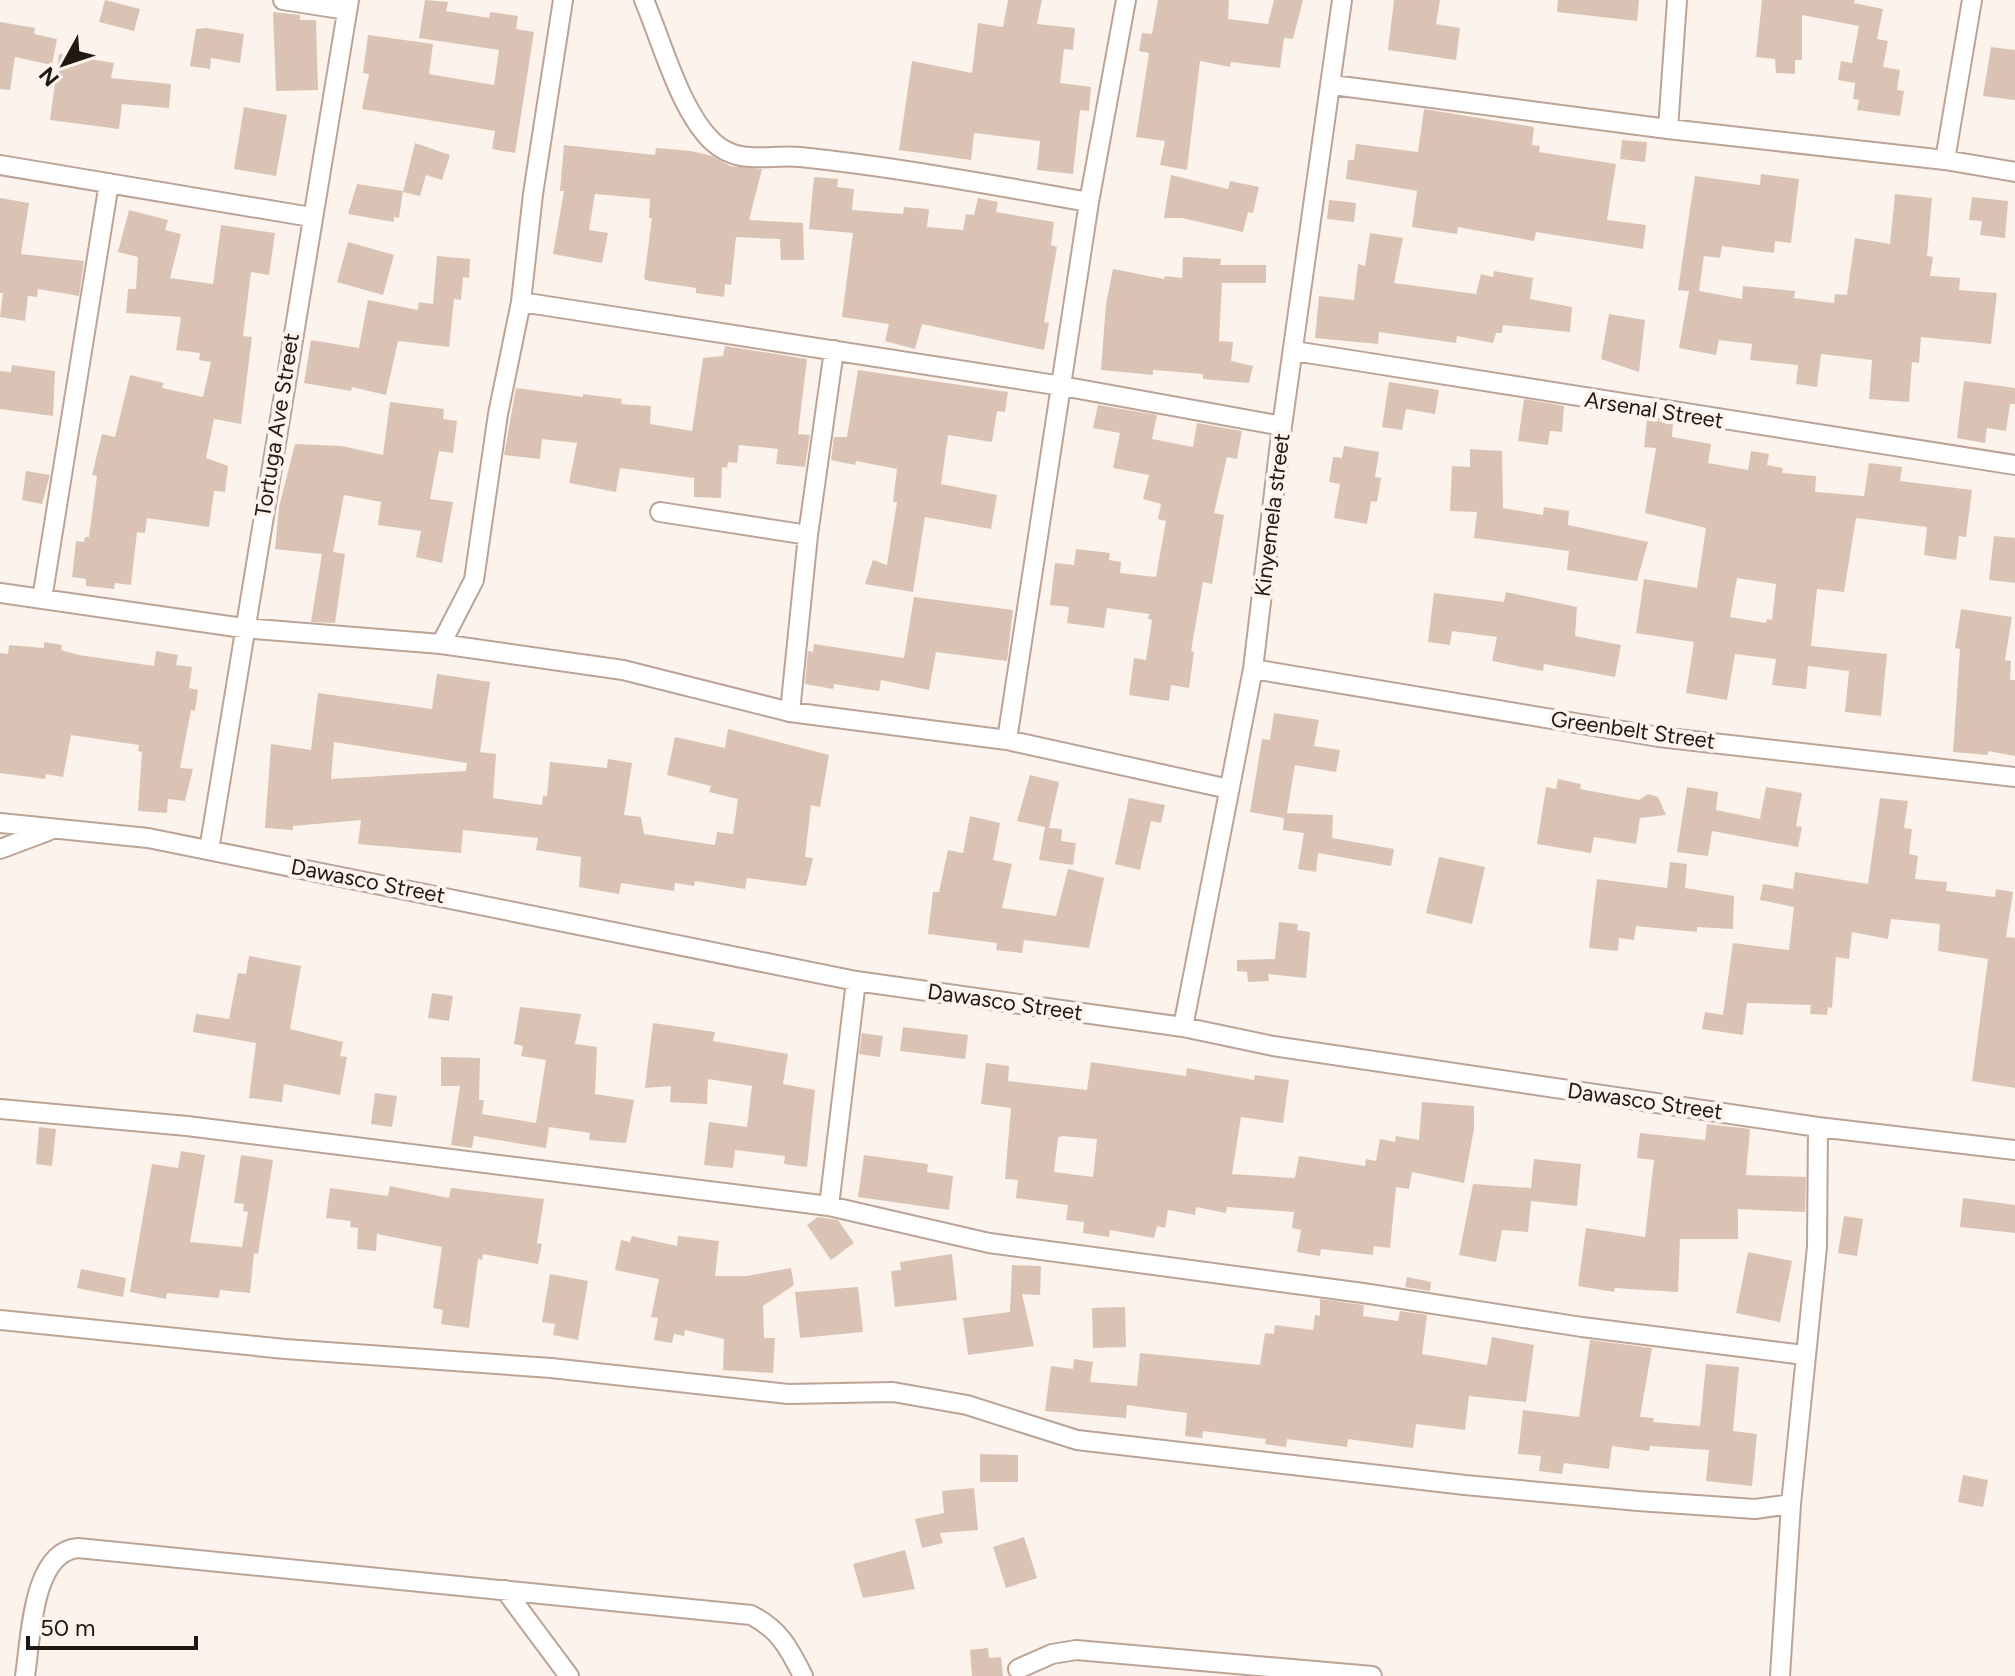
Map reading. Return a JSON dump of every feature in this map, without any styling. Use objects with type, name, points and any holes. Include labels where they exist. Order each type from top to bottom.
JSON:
[{"type":"street","points":[[283,0],[348,5]]},
{"type":"street","points":[[441,644],[474,580],[498,414],[521,302],[533,194],[563,0]]},
{"type":"street","points":[[644,0],[696,123],[726,151],[754,158],[794,156],[871,163],[1089,202]]},
{"type":"street","points":[[1007,740],[1089,202],[1126,0]]},
{"type":"street","name":"Kinyemela street","points":[[1183,1027],[1253,669],[1282,426],[1333,85],[1342,0]]},
{"type":"street","points":[[1668,129],[1677,0]]},
{"type":"street","points":[[1945,160],[1972,0]]},
{"type":"street","name":"Tortuga Ave Street","points":[[209,850],[243,628],[348,5]]},
{"type":"street","points":[[1333,85],[1668,129],[1945,160],[2015,172]]},
{"type":"street","points":[[0,165],[311,217]]},
{"type":"street","points":[[42,599],[109,183]]},
{"type":"street","points":[[521,302],[1062,386],[1282,426]]},
{"type":"street","points":[[790,712],[808,535],[834,350]]},
{"type":"street","name":"Arsenal Street","points":[[1294,351],[2015,465]]},
{"type":"street","points":[[660,512],[808,535]]},
{"type":"street","points":[[0,593],[243,628],[441,644],[623,670],[790,712],[1007,740],[1229,789]]},
{"type":"street","name":"Greenbelt Street","points":[[1253,669],[1659,737],[2015,777]]},
{"type":"street","name":"Dawasco Street","points":[[0,823],[148,838],[856,981],[1183,1027],[1273,1046],[1818,1127],[2015,1150]]},
{"type":"street","points":[[0,849],[55,829]]},
{"type":"street","points":[[829,1206],[856,981]]},
{"type":"street","points":[[0,1109],[187,1126],[829,1206],[989,1243],[1582,1327],[1804,1355]]},
{"type":"street","points":[[1780,1676],[1791,1504],[1817,1247],[1818,1127]]},
{"type":"street","points":[[0,1320],[285,1349],[551,1368],[788,1394],[893,1392],[967,1405],[1077,1440],[1591,1497],[1724,1508],[1791,1504]]},
{"type":"street","points":[[25,1676],[42,1577],[52,1559],[64,1549],[751,1615],[770,1625],[786,1641],[803,1676]]},
{"type":"street","points":[[505,1590],[569,1676]]},
{"type":"street","points":[[1018,1669],[1052,1654],[1076,1650],[1153,1667],[1372,1676]]},
{"type":"building","points":[[105,0],[140,9],[134,31],[99,22]]},
{"type":"building","points":[[425,0],[448,2],[446,11],[489,18],[490,12],[518,16],[516,29],[534,32],[515,153],[492,149],[495,131],[362,109],[369,74],[363,73],[368,35],[433,44],[429,74],[494,85],[499,50],[419,38]]},
{"type":"building","points":[[1008,0],[1042,0],[1037,24],[1075,28],[1073,50],[1064,49],[1060,83],[1091,87],[1089,111],[1080,110],[1073,174],[1037,170],[1040,141],[974,133],[971,160],[899,150],[912,61],[972,73],[978,23],[1003,27]]},
{"type":"building","points":[[1158,0],[1229,0],[1228,19],[1268,24],[1274,0],[1303,0],[1293,39],[1284,38],[1280,68],[1231,62],[1230,67],[1200,61],[1187,170],[1160,165],[1165,141],[1136,137],[1149,53],[1139,51],[1142,33],[1152,34]]},
{"type":"building","points":[[1394,0],[1440,0],[1436,24],[1460,28],[1456,60],[1388,50]]},
{"type":"building","points":[[1558,0],[1639,0],[1637,21],[1557,12]]},
{"type":"building","points":[[1762,0],[1855,0],[1854,3],[1883,9],[1877,39],[1888,41],[1883,67],[1900,70],[1897,90],[1904,91],[1900,116],[1857,110],[1859,100],[1853,99],[1855,83],[1838,80],[1841,61],[1852,63],[1859,26],[1802,15],[1802,60],[1795,60],[1795,74],[1776,73],[1775,59],[1756,57]]},
{"type":"building","points":[[273,12],[300,15],[300,20],[316,20],[318,90],[276,91]]},
{"type":"building","points":[[0,22],[35,28],[34,34],[57,39],[52,65],[15,57],[10,90],[0,89]]},
{"type":"building","points":[[196,29],[244,34],[240,63],[211,58],[210,69],[190,66]]},
{"type":"building","points":[[1991,47],[2015,50],[2015,100],[1983,96]]},
{"type":"building","points":[[59,54],[114,63],[111,78],[171,84],[169,108],[122,104],[119,129],[50,120]]},
{"type":"building","points":[[244,107],[287,115],[276,176],[234,169]]},
{"type":"building","points":[[1424,109],[1534,127],[1532,145],[1540,146],[1539,152],[1616,164],[1607,220],[1646,225],[1643,249],[1536,232],[1534,241],[1458,227],[1457,234],[1412,227],[1417,191],[1346,179],[1348,160],[1354,160],[1356,144],[1418,152]]},
{"type":"building","points":[[1622,140],[1647,142],[1645,162],[1620,159]]},
{"type":"building","points":[[415,143],[450,155],[442,180],[426,175],[420,196],[403,192]]},
{"type":"building","points":[[564,145],[655,155],[656,148],[691,151],[712,156],[730,166],[762,169],[749,220],[803,223],[804,260],[781,260],[780,239],[736,237],[731,285],[725,284],[724,297],[696,293],[696,288],[649,281],[644,279],[652,218],[649,218],[650,199],[595,194],[589,230],[608,233],[602,263],[553,254],[564,191],[560,191]]},
{"type":"building","points":[[1761,174],[1799,179],[1791,243],[1775,241],[1774,253],[1722,246],[1720,258],[1704,256],[1699,291],[1742,299],[1743,286],[1795,291],[1794,298],[1834,303],[1835,294],[1847,295],[1855,238],[1890,244],[1895,194],[1932,198],[1927,256],[1933,257],[1930,276],[1960,278],[1959,290],[1997,293],[1991,344],[1921,337],[1919,363],[1912,362],[1909,402],[1869,399],[1872,360],[1821,354],[1817,387],[1796,384],[1798,365],[1750,360],[1752,344],[1719,340],[1716,355],[1679,348],[1689,291],[1678,290],[1695,176],[1760,185]]},
{"type":"building","points":[[1171,175],[1228,189],[1230,181],[1259,187],[1253,213],[1248,212],[1243,232],[1182,218],[1164,218]]},
{"type":"building","points":[[814,177],[838,179],[837,187],[854,189],[852,210],[903,214],[904,207],[929,209],[927,227],[963,230],[966,214],[974,215],[978,198],[998,202],[996,212],[1054,222],[1051,245],[1057,247],[1044,322],[1049,323],[1044,350],[922,324],[915,349],[885,341],[889,324],[842,317],[853,233],[809,229]]},
{"type":"building","points":[[357,184],[403,191],[399,218],[394,217],[394,222],[348,214]]},
{"type":"building","points":[[1972,197],[2008,201],[2005,238],[1980,235],[1982,221],[1969,220]]},
{"type":"building","points":[[0,198],[29,203],[21,254],[84,261],[79,296],[38,289],[37,297],[28,296],[25,321],[0,317],[3,293],[0,293]]},
{"type":"building","points":[[1329,200],[1356,203],[1354,222],[1327,219]]},
{"type":"building","points":[[129,210],[168,220],[165,230],[181,234],[170,278],[213,284],[221,225],[275,233],[269,275],[251,272],[243,336],[252,337],[241,424],[214,419],[206,458],[228,466],[225,492],[214,491],[209,527],[147,518],[145,533],[137,532],[131,585],[115,583],[114,589],[86,586],[86,579],[72,577],[76,541],[84,542],[85,537],[89,537],[97,476],[92,475],[102,434],[115,437],[130,375],[164,383],[162,388],[203,397],[211,362],[199,360],[200,353],[176,350],[181,317],[126,313],[128,289],[136,289],[138,257],[118,252]]},
{"type":"building","points":[[1370,233],[1403,238],[1394,283],[1476,294],[1481,274],[1493,277],[1494,271],[1533,278],[1530,299],[1572,307],[1570,332],[1503,325],[1502,333],[1496,333],[1493,343],[1457,336],[1456,343],[1379,332],[1378,344],[1315,338],[1319,296],[1354,300],[1358,264],[1365,266]]},
{"type":"building","points":[[348,242],[394,255],[383,295],[337,282]]},
{"type":"building","points":[[437,256],[470,259],[469,278],[463,277],[461,300],[454,299],[449,347],[398,341],[386,395],[352,387],[351,391],[304,383],[311,340],[359,348],[368,300],[418,310],[419,302],[433,304]]},
{"type":"building","points":[[1183,257],[1221,259],[1220,265],[1266,265],[1266,283],[1222,283],[1219,341],[1233,342],[1231,361],[1253,366],[1249,383],[1203,379],[1203,374],[1153,370],[1153,375],[1101,370],[1106,304],[1113,269],[1164,279],[1165,276],[1182,278]]},
{"type":"building","points":[[1609,314],[1645,320],[1639,372],[1601,359]]},
{"type":"building","points":[[725,346],[807,359],[798,434],[810,435],[805,467],[776,464],[778,449],[739,445],[737,463],[728,462],[727,468],[722,467],[721,498],[694,497],[694,478],[620,468],[616,492],[569,483],[577,443],[542,439],[540,459],[504,455],[516,388],[622,399],[621,404],[651,406],[650,424],[692,431],[703,358],[723,356]]},
{"type":"building","points":[[12,365],[55,371],[53,416],[0,409],[0,371],[11,372]]},
{"type":"building","points":[[858,370],[1008,392],[1005,412],[997,411],[992,442],[948,435],[941,484],[997,495],[991,529],[925,517],[913,592],[865,584],[873,560],[887,565],[897,502],[893,502],[897,469],[831,460],[834,437],[847,437]]},
{"type":"building","points":[[1964,381],[2015,388],[2015,404],[2010,404],[2006,431],[1987,428],[1985,443],[1957,438]]},
{"type":"building","points":[[1389,382],[1439,390],[1435,414],[1406,409],[1402,430],[1382,427]]},
{"type":"building","points":[[1524,399],[1564,406],[1562,432],[1550,431],[1548,445],[1518,441]]},
{"type":"building","points":[[390,402],[444,409],[443,419],[457,421],[453,453],[439,451],[430,499],[453,502],[442,563],[416,557],[421,531],[378,525],[381,502],[344,495],[333,552],[345,554],[335,623],[311,622],[322,554],[275,549],[279,507],[295,444],[342,446],[383,455]]},
{"type":"building","points":[[1098,405],[1157,415],[1152,439],[1193,447],[1197,423],[1242,431],[1237,459],[1227,457],[1214,513],[1224,515],[1212,584],[1203,582],[1191,651],[1194,652],[1189,688],[1171,685],[1169,701],[1129,695],[1134,658],[1146,660],[1152,620],[1148,619],[1149,614],[1107,608],[1104,628],[1067,623],[1069,607],[1050,605],[1055,563],[1074,565],[1076,549],[1110,553],[1109,560],[1121,562],[1120,573],[1156,577],[1166,521],[1158,519],[1161,504],[1143,499],[1149,475],[1113,468],[1120,433],[1093,428]]},
{"type":"building","points":[[1647,419],[1673,423],[1672,437],[1711,444],[1708,463],[1748,470],[1751,451],[1769,454],[1767,465],[1783,468],[1782,473],[1816,476],[1815,492],[1864,496],[1869,463],[1902,467],[1900,481],[1972,490],[1966,537],[1959,536],[1956,560],[1924,555],[1927,527],[1856,518],[1844,592],[1817,589],[1811,646],[1887,654],[1881,716],[1845,712],[1849,671],[1808,666],[1806,689],[1772,685],[1776,659],[1735,654],[1727,700],[1686,693],[1694,642],[1636,633],[1644,579],[1697,588],[1706,528],[1645,513],[1656,448],[1644,447]],"holes":[[[1737,578],[1776,584],[1772,620],[1767,619],[1766,623],[1730,617]]]},
{"type":"building","points":[[1344,446],[1379,452],[1375,477],[1381,478],[1377,502],[1371,501],[1367,524],[1334,518],[1340,484],[1329,482],[1333,457],[1342,458]]},
{"type":"building","points":[[1470,449],[1502,451],[1503,508],[1543,515],[1544,507],[1569,511],[1568,525],[1648,542],[1637,581],[1567,570],[1569,551],[1474,538],[1477,512],[1450,511],[1452,466],[1470,467]]},
{"type":"building","points":[[26,471],[50,475],[42,504],[22,500]]},
{"type":"building","points":[[1994,536],[2015,538],[2015,583],[1989,580]]},
{"type":"building","points":[[1506,592],[1577,607],[1575,636],[1621,645],[1615,677],[1544,664],[1543,671],[1492,661],[1497,637],[1452,631],[1450,645],[1428,642],[1434,593],[1504,602]]},
{"type":"building","points":[[914,597],[1013,610],[1007,661],[936,652],[929,690],[881,680],[879,691],[834,684],[833,689],[805,684],[808,651],[813,652],[814,644],[904,658]]},
{"type":"building","points":[[1961,609],[2012,617],[2005,660],[2011,661],[2010,680],[2015,680],[2015,756],[1988,751],[1988,755],[1953,752],[1960,649],[1955,648]]},
{"type":"building","points":[[44,642],[62,645],[61,650],[79,655],[154,666],[156,651],[178,655],[176,665],[192,667],[189,688],[198,690],[180,768],[193,769],[185,801],[168,799],[167,813],[138,811],[142,752],[138,751],[139,745],[71,735],[63,777],[46,774],[45,779],[0,773],[0,653],[8,654],[9,645],[44,648]]},
{"type":"building","points":[[437,674],[490,682],[480,752],[496,754],[493,798],[542,805],[543,796],[547,796],[550,762],[607,768],[608,759],[632,763],[624,815],[641,817],[644,834],[715,845],[717,832],[733,834],[738,799],[709,792],[711,786],[667,775],[675,737],[725,748],[728,729],[829,755],[820,807],[811,805],[805,857],[813,858],[806,886],[747,878],[745,889],[695,881],[694,886],[675,883],[674,891],[621,883],[619,894],[579,887],[581,857],[536,850],[538,838],[463,830],[461,853],[358,844],[361,820],[293,826],[293,830],[265,828],[271,744],[311,750],[318,693],[432,709]],"holes":[[[334,742],[467,763],[466,771],[331,779]]]},
{"type":"building","points":[[1274,713],[1319,720],[1314,746],[1340,750],[1336,772],[1295,765],[1287,813],[1333,815],[1332,838],[1394,849],[1391,866],[1318,853],[1316,872],[1298,869],[1304,833],[1283,830],[1284,818],[1250,812],[1262,739],[1270,740]]},
{"type":"building","points":[[1030,775],[1059,782],[1049,828],[1062,829],[1061,841],[1076,843],[1073,865],[1039,860],[1045,827],[1017,821]]},
{"type":"building","points":[[1558,779],[1581,784],[1580,789],[1639,800],[1648,794],[1658,797],[1666,815],[1640,818],[1636,844],[1594,837],[1591,853],[1537,844],[1546,787],[1556,789]]},
{"type":"building","points":[[1687,787],[1718,792],[1716,810],[1760,819],[1766,787],[1802,793],[1796,826],[1802,827],[1798,847],[1712,831],[1708,856],[1677,852]]},
{"type":"building","points":[[1129,798],[1165,805],[1161,823],[1151,821],[1140,870],[1115,864]]},
{"type":"building","points":[[1880,798],[1908,801],[1904,828],[1912,829],[1909,854],[1918,856],[1915,879],[1947,882],[1946,891],[1995,897],[1996,889],[2013,892],[2006,937],[2015,938],[2015,1088],[1972,1081],[1988,959],[1938,951],[1940,924],[1891,919],[1888,939],[1852,932],[1849,959],[1836,957],[1832,1008],[1828,1007],[1827,1015],[1810,1014],[1811,1005],[1747,1003],[1743,1035],[1702,1029],[1705,1012],[1723,1015],[1733,943],[1789,950],[1794,907],[1760,900],[1763,884],[1793,889],[1795,872],[1868,884]]},
{"type":"building","points":[[970,816],[1000,823],[993,860],[1012,864],[1002,908],[1056,916],[1068,869],[1104,878],[1089,948],[1024,940],[1022,953],[996,950],[997,943],[928,934],[933,892],[939,892],[948,850],[963,853]]},
{"type":"building","points":[[1439,857],[1485,867],[1472,924],[1426,913]]},
{"type":"building","points":[[1670,862],[1687,864],[1685,888],[1734,896],[1733,929],[1697,927],[1697,932],[1636,926],[1634,940],[1619,938],[1618,951],[1589,948],[1597,879],[1667,888]]},
{"type":"building","points":[[1279,922],[1298,924],[1297,930],[1310,932],[1306,978],[1268,974],[1269,981],[1248,982],[1247,972],[1237,971],[1237,960],[1275,959]]},
{"type":"building","points":[[249,956],[301,966],[290,1029],[343,1042],[340,1056],[347,1057],[340,1095],[284,1084],[282,1102],[249,1098],[256,1043],[193,1032],[196,1014],[229,1019],[238,973],[246,974]]},
{"type":"building","points":[[432,993],[453,996],[449,1021],[428,1018]]},
{"type":"building","points":[[520,1007],[581,1014],[575,1044],[597,1047],[595,1094],[634,1100],[626,1143],[589,1140],[590,1133],[549,1127],[546,1148],[474,1136],[472,1148],[451,1145],[460,1086],[441,1086],[441,1057],[480,1058],[479,1100],[484,1100],[482,1114],[536,1123],[546,1060],[521,1056],[523,1046],[514,1044]]},
{"type":"building","points":[[653,1023],[715,1032],[713,1041],[788,1054],[783,1084],[815,1090],[807,1167],[784,1164],[785,1156],[735,1150],[733,1168],[704,1165],[709,1122],[747,1127],[752,1086],[708,1079],[707,1104],[670,1102],[671,1086],[645,1088]]},
{"type":"building","points":[[903,1027],[968,1035],[965,1059],[900,1051]]},
{"type":"building","points":[[862,1033],[883,1036],[880,1057],[859,1054]]},
{"type":"building","points":[[1091,1062],[1186,1076],[1187,1068],[1254,1080],[1255,1075],[1289,1080],[1283,1123],[1241,1117],[1232,1174],[1295,1178],[1299,1156],[1365,1166],[1366,1159],[1376,1161],[1380,1139],[1395,1142],[1396,1136],[1419,1140],[1422,1102],[1474,1106],[1474,1129],[1464,1183],[1412,1172],[1409,1189],[1396,1187],[1390,1248],[1374,1246],[1373,1255],[1321,1249],[1320,1256],[1297,1252],[1301,1230],[1292,1228],[1294,1212],[1227,1207],[1226,1213],[1196,1207],[1195,1215],[1168,1210],[1165,1228],[1157,1226],[1154,1238],[1110,1230],[1109,1237],[1083,1233],[1084,1222],[1066,1220],[1068,1205],[1016,1198],[1018,1180],[1005,1179],[1011,1108],[981,1104],[986,1063],[1009,1066],[1008,1081],[1087,1090]],"holes":[[[1058,1138],[1097,1139],[1093,1177],[1054,1172]]]},
{"type":"building","points":[[375,1093],[397,1096],[392,1127],[371,1124]]},
{"type":"building","points":[[1707,1124],[1750,1129],[1746,1175],[1806,1177],[1805,1212],[1738,1209],[1738,1239],[1680,1239],[1678,1292],[1615,1288],[1614,1292],[1578,1286],[1586,1228],[1645,1237],[1654,1160],[1637,1158],[1640,1133],[1705,1140]]},
{"type":"building","points":[[39,1127],[56,1129],[52,1166],[36,1164]]},
{"type":"building","points":[[181,1151],[205,1155],[190,1242],[242,1247],[248,1212],[243,1211],[244,1204],[234,1203],[241,1155],[273,1160],[258,1254],[254,1253],[250,1293],[220,1290],[219,1298],[167,1293],[166,1299],[130,1292],[152,1164],[178,1168]]},
{"type":"building","points":[[864,1155],[928,1164],[927,1172],[953,1176],[949,1210],[858,1197]]},
{"type":"building","points":[[1534,1159],[1581,1164],[1577,1206],[1531,1201],[1528,1232],[1502,1230],[1496,1262],[1459,1255],[1473,1184],[1531,1188]]},
{"type":"building","points":[[390,1186],[449,1198],[451,1188],[544,1199],[537,1243],[542,1244],[538,1264],[483,1254],[482,1260],[478,1259],[469,1328],[441,1324],[443,1310],[433,1308],[442,1247],[377,1234],[376,1251],[357,1249],[358,1228],[350,1227],[351,1221],[326,1218],[330,1188],[388,1196]]},
{"type":"building","points":[[1963,1198],[2015,1205],[2015,1233],[1960,1227]]},
{"type":"building","points":[[1844,1216],[1863,1219],[1857,1256],[1838,1253]]},
{"type":"building","points":[[818,1217],[838,1220],[854,1243],[831,1260],[807,1225]]},
{"type":"building","points":[[632,1236],[677,1246],[678,1236],[719,1241],[715,1276],[746,1276],[791,1268],[794,1285],[763,1306],[764,1338],[775,1338],[773,1373],[723,1370],[724,1339],[685,1330],[684,1336],[674,1334],[672,1343],[654,1340],[658,1318],[651,1317],[659,1279],[615,1270],[621,1240],[630,1242]]},
{"type":"building","points":[[1748,1252],[1792,1261],[1780,1322],[1736,1313]]},
{"type":"building","points":[[952,1254],[957,1300],[895,1307],[891,1271],[901,1270],[900,1262]]},
{"type":"building","points":[[1012,1265],[1041,1266],[1040,1295],[1022,1294],[1034,1346],[968,1355],[963,1318],[1010,1312]]},
{"type":"building","points":[[81,1269],[126,1278],[123,1297],[77,1288]]},
{"type":"building","points":[[550,1274],[588,1281],[578,1340],[553,1335],[555,1324],[542,1322]]},
{"type":"building","points":[[1407,1277],[1431,1282],[1430,1291],[1405,1287]]},
{"type":"building","points":[[858,1287],[863,1332],[800,1338],[795,1292]]},
{"type":"building","points":[[1320,1299],[1364,1305],[1363,1316],[1398,1321],[1400,1311],[1427,1315],[1422,1354],[1487,1365],[1492,1337],[1534,1345],[1526,1402],[1469,1396],[1465,1430],[1416,1424],[1413,1448],[1348,1439],[1347,1447],[1287,1439],[1286,1447],[1265,1444],[1266,1439],[1203,1431],[1202,1438],[1185,1436],[1187,1413],[1127,1405],[1126,1418],[1045,1411],[1051,1366],[1073,1369],[1074,1359],[1093,1362],[1090,1382],[1137,1386],[1140,1353],[1260,1365],[1265,1333],[1274,1334],[1275,1325],[1313,1330],[1315,1315],[1320,1316]]},
{"type":"building","points":[[1125,1307],[1126,1347],[1093,1348],[1092,1308]]},
{"type":"building","points":[[1590,1340],[1652,1348],[1640,1417],[1654,1418],[1653,1422],[1700,1426],[1706,1364],[1739,1367],[1733,1431],[1757,1434],[1752,1486],[1706,1481],[1709,1450],[1650,1446],[1649,1451],[1612,1446],[1609,1469],[1564,1463],[1562,1474],[1539,1471],[1541,1456],[1518,1454],[1523,1410],[1579,1417]]},
{"type":"building","points":[[980,1454],[1018,1455],[1018,1482],[980,1482]]},
{"type":"building","points":[[1963,1475],[1988,1480],[1983,1507],[1958,1502]]},
{"type":"building","points":[[974,1488],[978,1530],[940,1533],[943,1543],[922,1548],[915,1519],[944,1513],[942,1491]]},
{"type":"building","points":[[1024,1537],[1037,1578],[1006,1588],[993,1547]]},
{"type":"building","points":[[905,1550],[915,1589],[863,1598],[853,1564]]},
{"type":"building","points":[[988,1648],[989,1658],[1001,1657],[1003,1676],[972,1676],[970,1650]]}]
